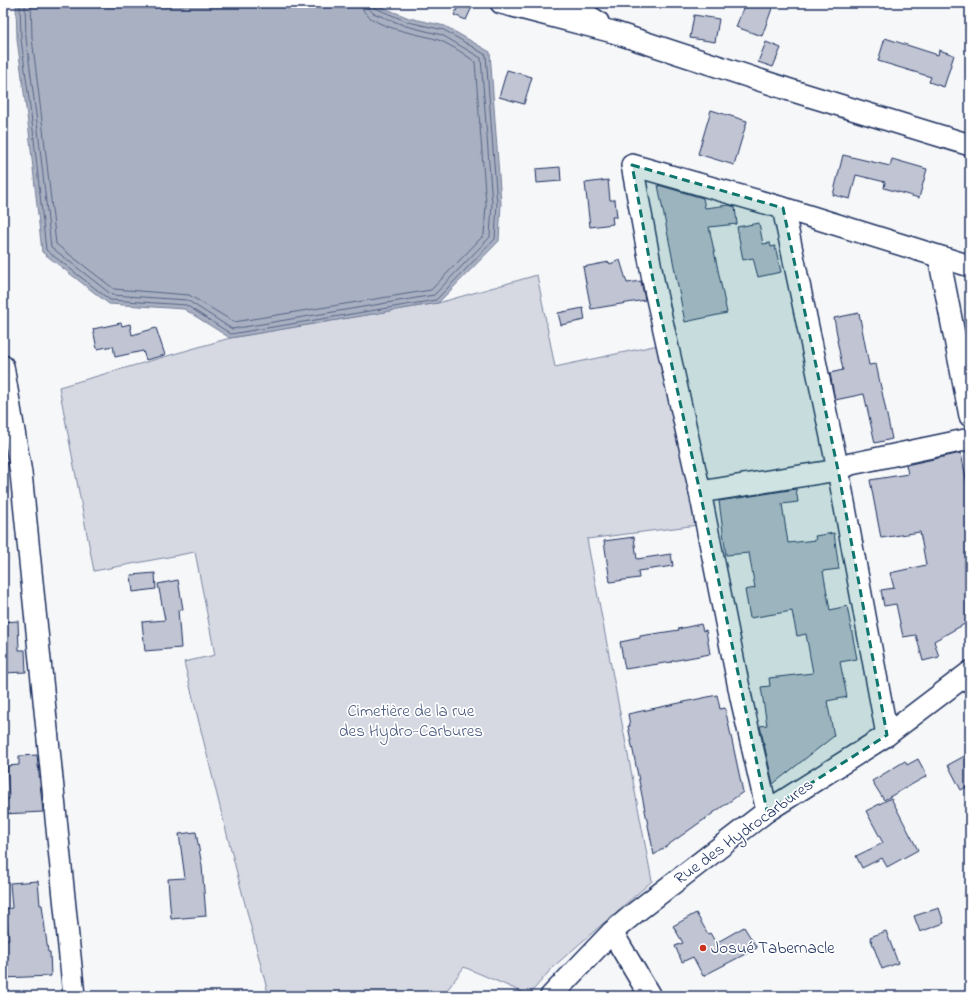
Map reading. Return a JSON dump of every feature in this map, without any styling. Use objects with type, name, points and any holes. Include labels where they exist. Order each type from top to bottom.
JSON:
[{"type":"street","points":[[501,3],[613,32],[790,90],[970,145]]},
{"type":"street","points":[[568,3],[613,32]]},
{"type":"street","points":[[767,811],[741,698],[700,492],[654,285],[632,165],[783,208],[970,266]]},
{"type":"street","points":[[783,208],[838,470],[887,734]]},
{"type":"street","points":[[939,257],[970,416]]},
{"type":"street","points":[[3,366],[21,473],[74,996]]},
{"type":"street","points":[[700,492],[838,470],[851,464],[970,439]]},
{"type":"street","name":"Rue des Hydrocarbures","points":[[551,996],[612,932],[767,811],[887,734],[970,672]]},
{"type":"street","points":[[612,932],[650,996]]},
{"type":"highlighted area","points":[[632,165],[783,208],[838,470],[887,735],[767,811],[700,492],[654,285]]},
{"type":"green space","name":"Cimetière de la rue des Hydro-Carbures","points":[[537,275],[555,367],[663,344],[698,525],[587,539],[652,881],[553,967],[529,995],[464,967],[443,996],[283,996],[268,993],[184,662],[215,655],[195,552],[94,571],[59,387],[230,338],[438,303]]},
{"type":"water","points":[[16,3],[372,3],[409,18],[445,26],[490,52],[501,203],[499,241],[438,303],[230,338],[184,309],[109,304],[42,252],[17,39]]},
{"type":"building","points":[[460,3],[472,7],[466,20],[454,15]]},
{"type":"building","points":[[745,3],[774,3],[762,36],[736,27]]},
{"type":"building","points":[[694,15],[719,19],[715,42],[690,38]]},
{"type":"building","points":[[885,38],[938,55],[939,50],[954,55],[944,87],[929,82],[931,77],[878,61]]},
{"type":"building","points":[[766,42],[781,48],[773,67],[758,62]]},
{"type":"building","points":[[507,70],[532,77],[524,104],[499,97]]},
{"type":"building","points":[[711,110],[747,121],[734,165],[698,154]]},
{"type":"building","points":[[843,155],[890,166],[892,159],[927,169],[919,198],[884,188],[885,182],[856,175],[850,199],[833,195]]},
{"type":"building","points":[[560,167],[561,181],[537,183],[536,169]]},
{"type":"building","points":[[608,180],[610,200],[615,200],[617,217],[612,217],[613,224],[590,227],[585,183]]},
{"type":"building","points":[[658,185],[703,198],[705,208],[729,205],[735,207],[737,224],[709,227],[727,313],[685,322]]},
{"type":"building","points":[[759,223],[763,244],[770,243],[771,247],[775,246],[781,272],[758,277],[753,258],[743,260],[737,227]]},
{"type":"building","points":[[620,260],[627,283],[641,281],[645,300],[591,309],[583,267],[609,262],[610,264]]},
{"type":"building","points":[[583,308],[585,320],[561,325],[558,313]]},
{"type":"building","points":[[859,313],[869,365],[876,364],[892,439],[875,443],[864,394],[835,400],[830,373],[843,370],[834,318]]},
{"type":"building","points":[[121,323],[122,326],[130,324],[132,335],[156,328],[165,355],[146,360],[143,351],[115,357],[113,346],[97,349],[93,329]]},
{"type":"building","points":[[961,453],[970,498],[970,621],[934,641],[939,657],[923,661],[916,635],[903,637],[896,604],[884,606],[881,590],[894,588],[890,573],[926,565],[920,532],[881,538],[870,480],[908,474],[906,465]]},
{"type":"building","points":[[796,489],[798,502],[782,504],[788,543],[816,540],[815,536],[834,533],[839,569],[823,571],[830,610],[847,606],[857,659],[840,662],[847,697],[827,701],[834,736],[773,784],[760,726],[767,725],[761,687],[770,686],[769,678],[813,673],[806,634],[797,636],[792,611],[750,618],[745,590],[755,588],[749,553],[726,555],[719,501]]},
{"type":"building","points":[[634,537],[637,559],[671,554],[673,566],[638,571],[639,578],[610,582],[604,541]]},
{"type":"building","points":[[155,573],[156,589],[133,592],[131,575]]},
{"type":"building","points":[[178,580],[183,609],[178,610],[181,648],[145,651],[142,622],[165,620],[158,584]]},
{"type":"building","points":[[18,621],[19,650],[25,650],[26,672],[3,673],[3,622]]},
{"type":"building","points":[[701,624],[703,631],[706,630],[710,654],[672,662],[625,669],[620,642],[640,638],[640,636],[679,630],[678,629]]},
{"type":"building","points":[[717,695],[720,709],[725,708],[743,792],[654,855],[628,726],[630,726],[628,714]]},
{"type":"building","points":[[970,753],[970,785],[961,790],[948,765]]},
{"type":"building","points":[[37,755],[43,812],[4,814],[3,800],[9,799],[7,766],[19,765],[19,756]]},
{"type":"building","points":[[918,759],[927,776],[884,800],[872,781],[905,761],[907,765]]},
{"type":"building","points":[[891,798],[918,850],[887,867],[882,858],[862,868],[856,856],[883,843],[866,811]]},
{"type":"building","points":[[196,832],[202,866],[206,916],[171,919],[168,879],[185,878],[179,834]]},
{"type":"building","points":[[38,881],[40,905],[42,905],[48,952],[50,952],[51,976],[3,978],[3,940],[9,939],[5,909],[12,908],[10,883]]},
{"type":"building","points":[[939,908],[944,923],[920,932],[914,916]]},
{"type":"building","points":[[696,913],[708,934],[710,933],[716,943],[744,927],[757,948],[703,976],[693,957],[682,962],[675,946],[683,943],[673,926]]},
{"type":"building","points":[[886,931],[898,963],[882,969],[870,937]]},
{"type":"place","name":"Josué Tabernacle","points":[[703,948]]}]
